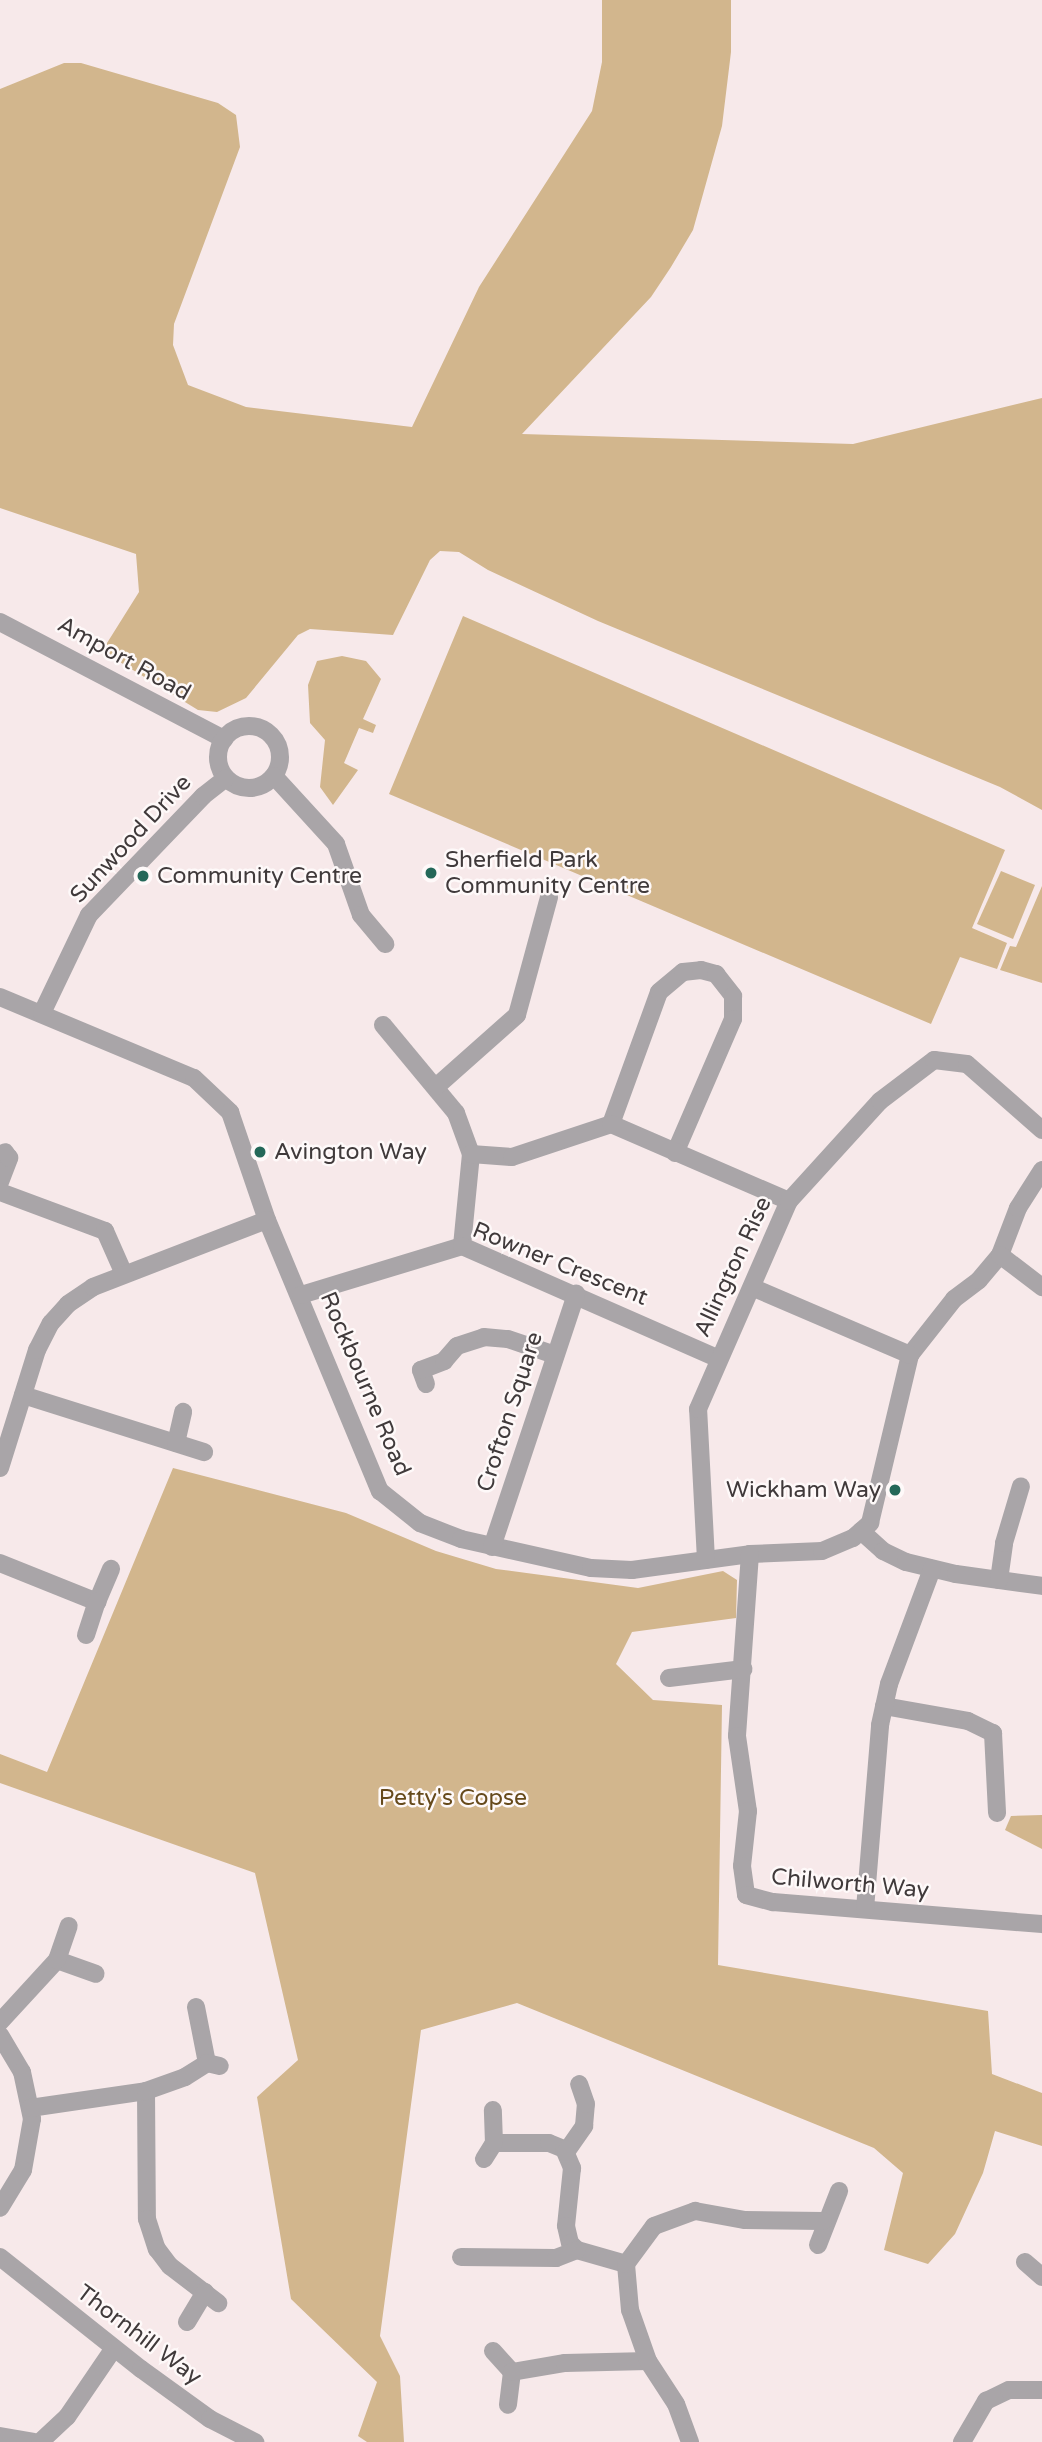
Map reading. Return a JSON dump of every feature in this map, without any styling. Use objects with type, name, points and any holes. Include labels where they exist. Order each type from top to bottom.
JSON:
[{"type":"street","name":"Amport Road","points":[[0,622],[224,739]]},
{"type":"street","points":[[241,727],[255,727],[270,735],[280,753],[274,776],[252,788],[225,779],[218,757],[224,739],[241,727]]},
{"type":"street","points":[[274,776],[336,844],[361,915],[385,944]]},
{"type":"street","name":"Sunwood Drive","points":[[41,1013],[89,915],[203,796],[225,779]]},
{"type":"street","points":[[437,1086],[517,1015],[549,897]]},
{"type":"street","points":[[611,1124],[659,992],[683,972],[701,970],[716,975],[733,996],[733,1019],[675,1153]]},
{"type":"street","name":"Rockbourne Road","points":[[0,998],[194,1079],[230,1112],[267,1220],[301,1295],[380,1491],[420,1522],[492,1547],[591,1568],[632,1570],[750,1554],[822,1551],[861,1531]]},
{"type":"street","points":[[383,1025],[437,1086],[456,1113],[471,1153],[462,1246]]},
{"type":"street","name":"Allington Rise","points":[[706,1560],[698,1409],[717,1358],[754,1288],[789,1201],[880,1101],[934,1060],[967,1064],[1042,1130]]},
{"type":"street","points":[[471,1153],[512,1157],[611,1124],[789,1201]]},
{"type":"street","points":[[0,1182],[9,1158],[5,1152]]},
{"type":"street","points":[[1042,1170],[1018,1208],[1000,1255],[979,1280],[954,1299],[910,1355],[870,1523],[861,1531],[883,1551],[932,1569],[1042,1586]]},
{"type":"street","points":[[0,1192],[105,1231],[124,1274]]},
{"type":"street","points":[[0,1468],[23,1395],[51,1323],[93,1287],[267,1220]]},
{"type":"street","name":"Rowner Crescent","points":[[301,1295],[462,1246],[717,1358]]},
{"type":"street","points":[[1000,1255],[1042,1287]]},
{"type":"street","points":[[754,1288],[910,1355]]},
{"type":"street","name":"Crofton Square","points":[[492,1547],[576,1294]]},
{"type":"street","points":[[426,1384],[421,1370],[444,1361],[457,1346],[484,1337],[508,1339],[555,1355]]},
{"type":"street","points":[[23,1395],[204,1452]]},
{"type":"street","points":[[176,1443],[184,1412]]},
{"type":"street","points":[[999,1580],[1004,1543],[1021,1486]]},
{"type":"street","name":"Chilworth Way","points":[[750,1554],[737,1735],[748,1811],[743,1890],[758,1901],[1042,1924]]},
{"type":"street","points":[[0,1563],[97,1602]]},
{"type":"street","points":[[86,1635],[111,1569]]},
{"type":"street","points":[[865,1909],[884,1706],[905,1636],[932,1569]]},
{"type":"street","points":[[669,1678],[743,1668]]},
{"type":"street","points":[[884,1706],[968,1721],[992,1733],[997,1813]]},
{"type":"street","points":[[0,2022],[57,1960],[69,1926]]},
{"type":"street","points":[[57,1960],[96,1974]]},
{"type":"street","points":[[30,2108],[146,2091],[214,2065],[197,2007]]},
{"type":"street","points":[[0,2035],[22,2072],[30,2108],[30,2139],[23,2170],[0,2208]]},
{"type":"street","points":[[566,2152],[584,2126],[586,2104],[579,2084]]},
{"type":"street","points":[[146,2091],[147,2219],[157,2249],[170,2266],[212,2298],[187,2322]]},
{"type":"street","points":[[493,2110],[489,2151],[549,2143],[566,2152],[573,2178],[567,2235],[577,2250]]},
{"type":"street","points":[[818,2245],[823,2221],[839,2192]]},
{"type":"street","points":[[690,2442],[676,2404],[648,2361],[630,2310],[626,2264],[654,2226],[695,2211],[745,2220],[823,2221]]},
{"type":"street","points":[[461,2257],[556,2258],[577,2250],[626,2264]]},
{"type":"street","name":"Thornhill Way","points":[[0,2257],[114,2348],[211,2419],[255,2442]]},
{"type":"street","points":[[1025,2262],[1042,2277]]},
{"type":"street","points":[[40,2442],[67,2417],[114,2348]]},
{"type":"street","points":[[493,2351],[513,2372]]},
{"type":"street","points":[[513,2372],[565,2363],[648,2361]]},
{"type":"street","points":[[508,2405],[513,2372]]},
{"type":"street","points":[[962,2442],[986,2401],[1009,2390],[1041,2384]]},
{"type":"street","points":[[0,2436],[33,2442]]},
{"type":"green space","points":[[602,0],[731,0],[731,52],[722,126],[693,230],[671,267],[651,297],[522,434],[853,444],[1042,398],[1042,810],[1000,787],[598,621],[488,570],[459,552],[440,551],[430,560],[393,635],[310,629],[298,635],[246,698],[217,712],[198,710],[102,651],[139,592],[136,554],[0,508],[0,89],[64,63],[81,63],[218,103],[236,115],[240,147],[174,324],[173,345],[188,385],[246,407],[412,427],[479,287],[592,111],[602,62]]},
{"type":"green space","points":[[463,616],[1005,850],[972,928],[1007,943],[997,969],[960,957],[931,1024],[389,794]]},
{"type":"green space","points":[[342,656],[366,661],[381,679],[363,719],[376,725],[373,733],[359,728],[344,763],[358,770],[333,805],[320,787],[325,740],[310,723],[308,685],[317,661]]},
{"type":"green space","points":[[1001,871],[1035,885],[1013,939],[977,924]]},
{"type":"green space","points":[[1042,886],[1042,983],[1000,970],[1010,946],[1016,947]]},
{"type":"green space","name":"Petty's Copse","points":[[173,1468],[346,1513],[436,1551],[496,1569],[638,1588],[723,1571],[737,1580],[736,1618],[632,1632],[616,1664],[653,1700],[722,1705],[718,1965],[988,2011],[992,2074],[1042,2093],[1042,2146],[995,2131],[983,2173],[955,2234],[928,2264],[884,2250],[903,2173],[874,2148],[517,2003],[421,2030],[380,2336],[400,2376],[404,2442],[367,2442],[358,2436],[377,2382],[291,2299],[257,2097],[298,2060],[255,1873],[0,1783],[0,1754],[47,1772]]},
{"type":"green space","points":[[1042,1815],[1042,1849],[1005,1830],[1011,1816]]},
{"type":"place","name":"Sherfield Park Community Centre","points":[[431,873]]},
{"type":"place","name":"Community Centre","points":[[143,876]]},
{"type":"place","name":"Avington Way","points":[[260,1152]]},
{"type":"place","name":"Wickham Way","points":[[895,1490]]}]
